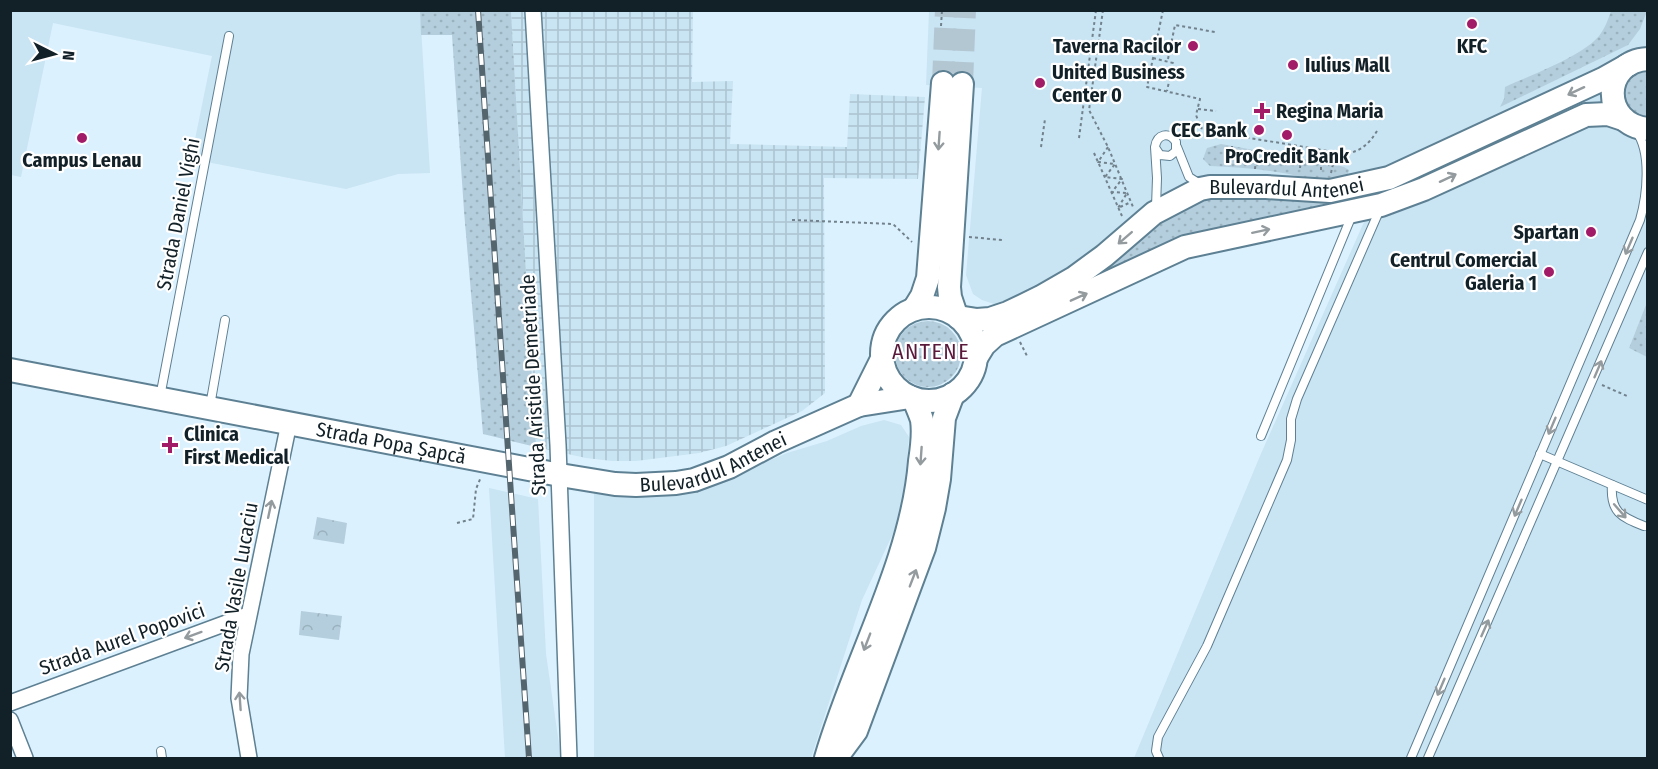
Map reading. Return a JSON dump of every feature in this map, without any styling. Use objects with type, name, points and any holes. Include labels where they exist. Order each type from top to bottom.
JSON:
[{"type":"main road","name":"Bulevardul Antenei","points":[[957,316],[976,320],[990,319],[1041,297],[1074,278],[1104,256],[1154,213],[1190,193],[1210,187],[1266,187],[1330,191],[1389,178],[1603,79],[1639,57]]},
{"type":"main road","points":[[1633,124],[1616,109],[1612,91],[1616,79],[1639,57]]},
{"type":"main road","points":[[836,759],[856,731],[924,549],[938,489],[944,418],[954,394],[969,379],[976,358],[972,335],[957,316],[949,287],[952,84],[928,278],[922,296],[914,309]]},
{"type":"main road","name":"Bulevardul Antenei","points":[[976,358],[984,345],[995,335],[1185,247],[1381,205],[1424,189],[1586,115],[1608,114],[1633,124]]},
{"type":"main road","points":[[954,394],[938,400],[912,398],[891,382],[882,360],[883,343],[889,328],[900,316],[914,309],[936,307],[957,316]]},
{"type":"main road","points":[[858,405],[882,360]]},
{"type":"main road","name":"Strada Popa Șapcă","points":[[10,370],[560,475]]},
{"type":"main road","name":"Bulevardul Antenei","points":[[560,475],[636,485],[694,480],[729,467],[776,442],[858,405],[912,398]]},
{"type":"main road","points":[[826,759],[836,723],[906,538],[919,474],[922,437],[922,420],[912,398]]},
{"type":"street","name":"Strada Aristide Demetriade","points":[[533,10],[560,475],[569,759]]},
{"type":"street","name":"Strada Vasile Lucaciu","points":[[249,759],[239,690],[241,654],[289,423]]},
{"type":"street","name":"Strada Aurel Popovici","points":[[10,703],[248,615]]},
{"type":"street","points":[[10,720],[25,759]]},
{"type":"lane","name":"Strada Daniel Vighi","points":[[159,398],[229,36]]},
{"type":"lane","points":[[1411,759],[1643,209],[1645,149],[1633,124]]},
{"type":"lane","points":[[1154,213],[1158,200],[1157,140],[1164,135],[1173,137],[1176,142],[1189,177],[1195,182],[1210,187]]},
{"type":"lane","points":[[1156,149],[1160,155],[1167,156],[1173,154],[1177,147]]},
{"type":"lane","points":[[1159,759],[1156,750],[1158,737],[1207,646],[1287,460],[1291,440],[1291,419],[1297,399],[1381,205]]},
{"type":"lane","points":[[1261,436],[1353,211]]},
{"type":"lane","points":[[1428,759],[1647,252]]},
{"type":"lane","points":[[209,408],[225,320]]},
{"type":"lane","points":[[1540,454],[1647,500]]},
{"type":"lane","points":[[1612,485],[1612,500],[1619,514],[1644,526]]},
{"type":"path","points":[[941,26],[942,10]]},
{"type":"path","points":[[1079,138],[1096,10]]},
{"type":"path","points":[[1103,10],[1089,110],[1108,147],[1131,202],[1118,208]]},
{"type":"path","points":[[1163,10],[1147,87],[1200,99],[1196,115],[1201,128],[1213,132],[1347,154],[1359,151],[1370,142],[1377,131]]},
{"type":"path","points":[[1168,59],[1175,25],[1215,32]]},
{"type":"path","points":[[1153,58],[1173,63],[1167,91]]},
{"type":"path","points":[[1198,109],[1216,111]]},
{"type":"path","points":[[1041,147],[1045,119]]},
{"type":"path","points":[[1272,142],[1273,137]]},
{"type":"path","points":[[1232,146],[1232,155]]},
{"type":"path","points":[[1098,162],[1108,147]]},
{"type":"path","points":[[1254,175],[1257,151]]},
{"type":"path","points":[[1094,153],[1125,222]]},
{"type":"path","points":[[1300,168],[1301,159]]},
{"type":"path","points":[[1098,162],[1115,164]]},
{"type":"path","points":[[1321,162],[1321,170]]},
{"type":"path","points":[[1105,177],[1115,164]]},
{"type":"path","points":[[1332,171],[1333,164]]},
{"type":"path","points":[[1105,177],[1122,179]]},
{"type":"path","points":[[1112,192],[1122,179]]},
{"type":"path","points":[[1112,192],[1127,194]]},
{"type":"path","points":[[1118,208],[1127,194]]},
{"type":"path","points":[[792,220],[893,224],[915,245]]},
{"type":"path","points":[[970,237],[1002,240]]},
{"type":"path","points":[[1020,340],[1028,358]]},
{"type":"path","points":[[1593,381],[1627,396]]},
{"type":"path","points":[[457,523],[473,519],[476,489],[481,475]]},
{"type":"shaded area","points":[[11,11],[420,11],[430,173],[398,174],[346,189],[191,159],[212,56],[53,23],[21,177],[11,175]]},
{"type":"shaded area","points":[[511,11],[693,11],[692,82],[733,81],[730,144],[847,147],[850,94],[925,97],[918,179],[824,178],[825,393],[802,411],[726,446],[699,453],[636,461],[612,461],[536,447]]},
{"type":"shaded area","points":[[929,11],[1647,11],[1647,302],[1629,348],[1648,357],[1647,758],[1134,758],[1260,456],[1376,195],[1314,211],[1231,224],[1165,241],[1049,304],[994,304],[982,300],[973,294],[966,275],[982,88],[926,85]]},
{"type":"shaded area","points":[[884,420],[901,425],[909,437],[904,495],[895,529],[862,600],[811,758],[594,758],[594,493],[615,496],[658,496],[693,492],[787,453]]},
{"type":"shaded area","points":[[489,488],[538,499],[546,654],[561,758],[505,758]]},
{"type":"green space","points":[[420,11],[511,11],[536,447],[483,434],[452,35],[421,35]]},
{"type":"green space","points":[[1611,11],[1647,11],[1640,29],[1628,45],[1500,107],[1504,99],[1505,87],[1555,65],[1591,44],[1603,30]]},
{"type":"green space","points":[[1647,59],[1647,129],[1612,97]]},
{"type":"green space","points":[[1221,144],[1321,162],[1349,170],[1348,174],[1339,177],[1319,179],[1255,169],[1210,166],[1203,159],[1207,148]]},
{"type":"green space","points":[[1358,190],[1361,204],[1304,212],[1191,234],[1084,286],[1088,277],[1190,198]]},
{"type":"green space","points":[[1647,302],[1648,357],[1629,348]]},
{"type":"green space","points":[[922,321],[934,321],[946,326],[956,336],[961,354],[959,367],[946,382],[934,387],[922,387],[910,382],[900,372],[895,360],[895,348],[900,336],[910,326]]},
{"type":"green space","points":[[317,517],[347,523],[344,544],[313,539]]},
{"type":"green space","points":[[301,611],[342,616],[339,640],[299,635]]},
{"type":"tunnel","points":[[943,83],[946,10]]},
{"type":"tunnel","points":[[962,84],[965,10]]},
{"type":"railway","points":[[478,10],[529,758]]},
{"type":"place","name":"KFC","points":[[1472,24]]},
{"type":"place","name":"Taverna Racilor","points":[[1193,46]]},
{"type":"place","name":"Iulius Mall","points":[[1293,65]]},
{"type":"place","name":"United Business Center 0","points":[[1040,83]]},
{"type":"place","name":"Regina Maria","points":[[1262,111]]},
{"type":"place","name":"CEC Bank","points":[[1259,130]]},
{"type":"place","name":"ProCredit Bank","points":[[1287,135]]},
{"type":"place","name":"Campus Lenau","points":[[82,138]]},
{"type":"place","name":"Spartan","points":[[1591,232]]},
{"type":"place","name":"Centrul Comercial Galeria 1","points":[[1549,272]]},
{"type":"place","name":"Clinica First Medical","points":[[170,445]]},
{"type":"district","name":"ANTENE","points":[[931,351]]}]
